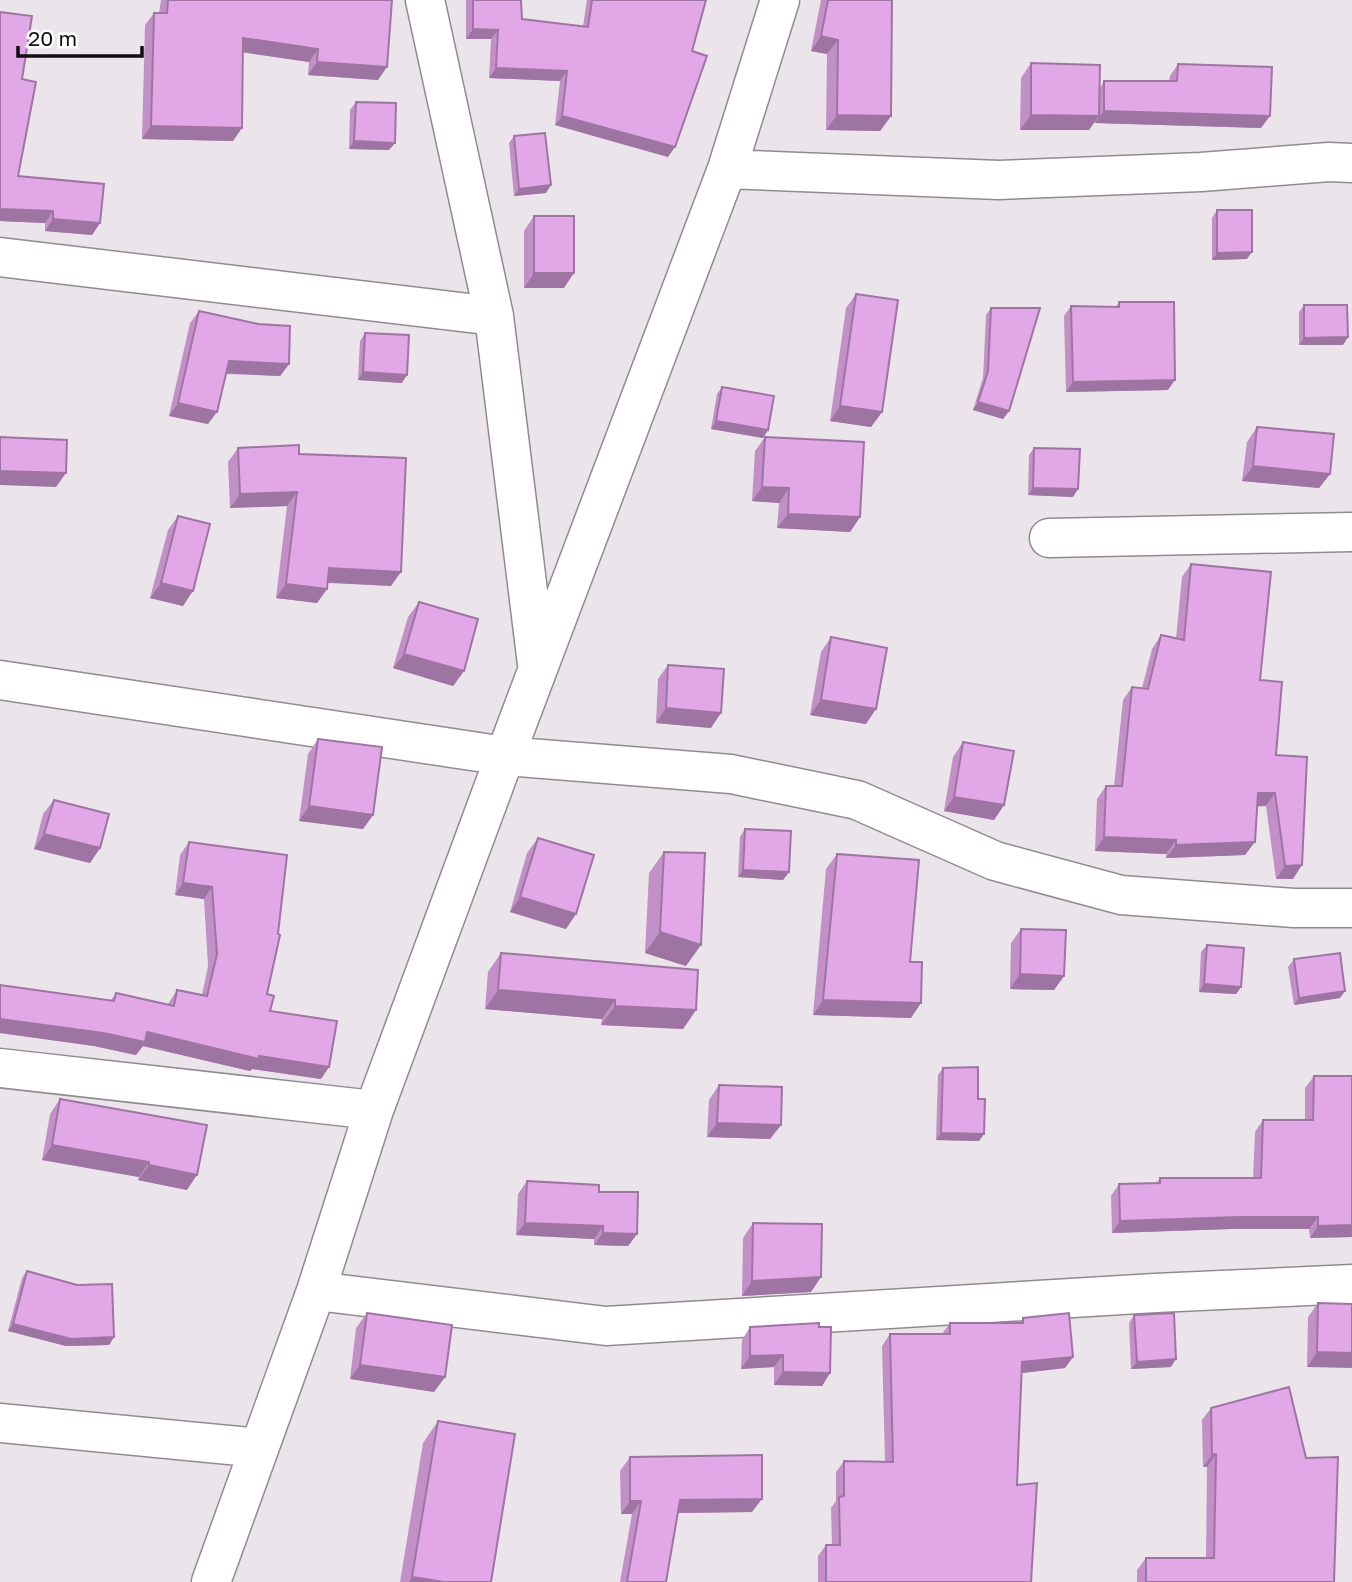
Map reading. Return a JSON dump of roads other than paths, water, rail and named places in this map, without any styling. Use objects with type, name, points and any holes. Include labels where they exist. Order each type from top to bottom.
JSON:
[{"type":"street","points":[[425,0],[494,316],[538,670]]},
{"type":"street","points":[[211,1582],[316,1291],[374,1110],[727,169],[780,0]]},
{"type":"street","points":[[727,169],[999,180],[1201,172],[1329,162],[1352,163]]},
{"type":"street","points":[[0,257],[494,316]]},
{"type":"street","points":[[1049,538],[1352,532]]},
{"type":"street","points":[[0,680],[505,757],[732,774],[857,800],[995,861],[1121,895],[1294,908],[1352,908]]},
{"type":"street","points":[[0,1068],[374,1110]]},
{"type":"street","points":[[316,1291],[606,1326],[1352,1284]]},
{"type":"street","points":[[0,1423],[259,1448]]}]
